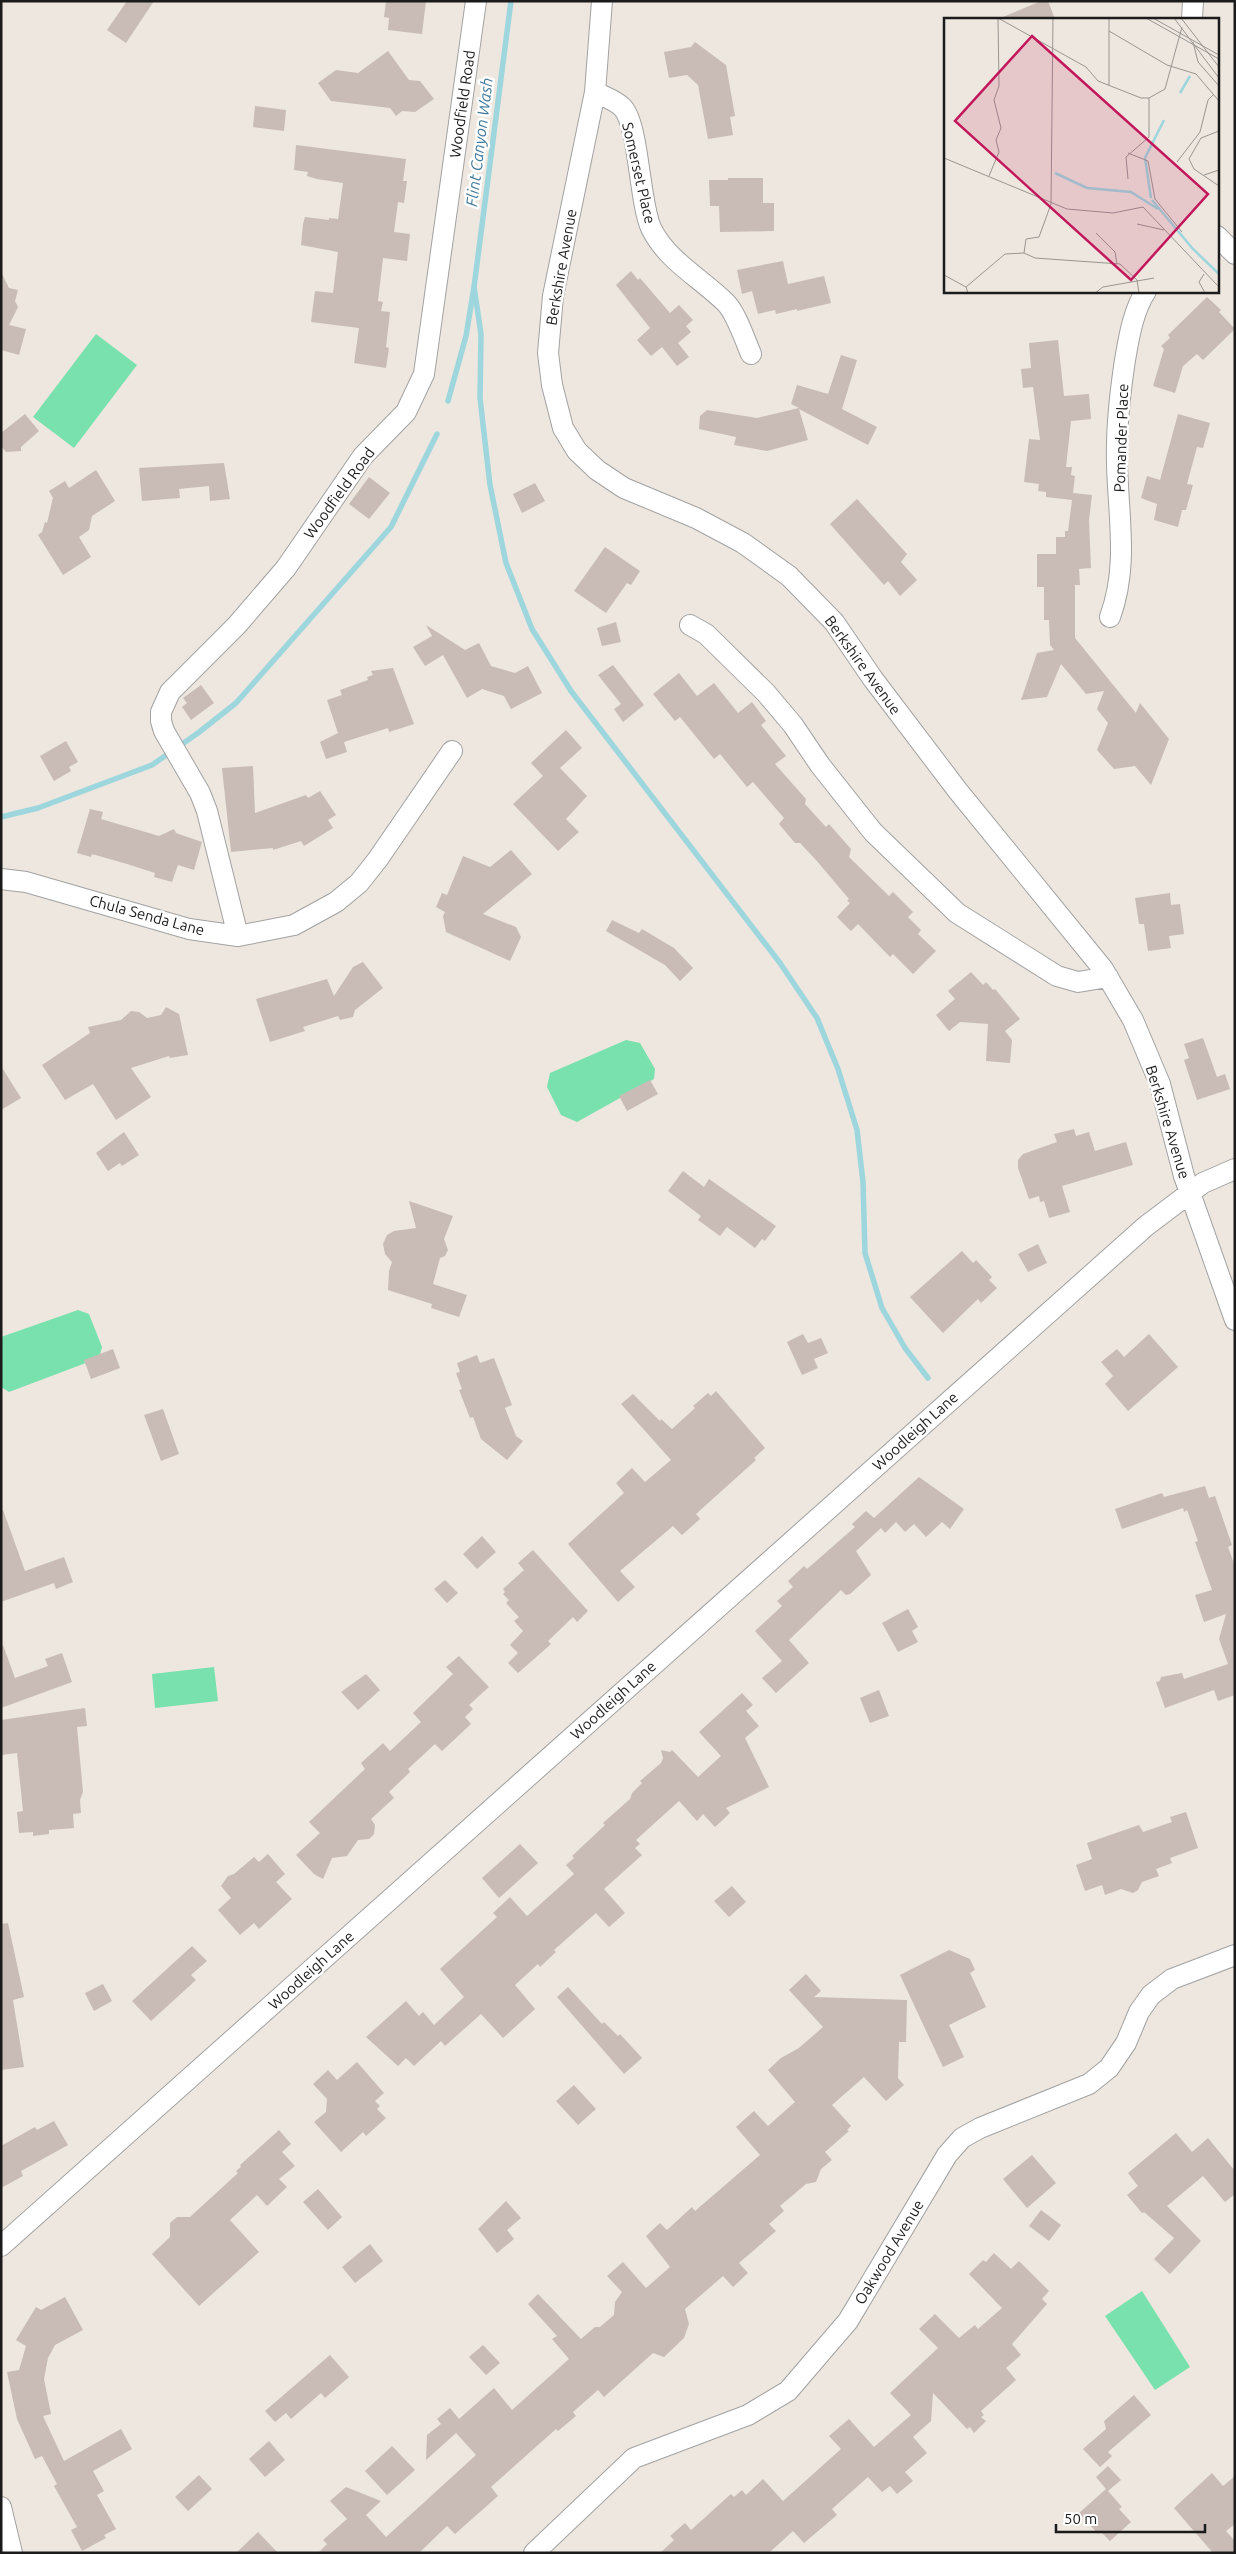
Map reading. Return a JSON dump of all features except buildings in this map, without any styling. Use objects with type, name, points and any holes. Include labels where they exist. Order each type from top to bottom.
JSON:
[{"type":"street","name":"Woodfield Road","points":[[238,936],[207,811],[200,793],[161,721],[164,701],[170,692],[237,625],[286,568],[363,456],[406,412],[417,392],[424,374],[476,1]]},
{"type":"street","name":"Berkshire Avenue","points":[[602,1],[595,92],[553,296],[548,353],[552,385],[563,428],[577,451],[597,470],[618,484],[696,518],[743,543],[789,576],[834,622],[873,679],[958,791],[1108,977],[1133,1020],[1160,1084],[1189,1192],[1235,1320]]},
{"type":"street","points":[[1192,18],[1193,1]]},
{"type":"street","name":"Somerset Place","points":[[595,92],[623,107],[634,135],[643,196],[651,227],[664,248],[675,260],[727,304],[751,354]]},
{"type":"street","points":[[1218,237],[1235,254]]},
{"type":"street","name":"Pomander Place","points":[[1110,617],[1118,594],[1122,563],[1117,461],[1122,383],[1130,331],[1146,292]]},
{"type":"street","points":[[690,624],[706,634],[766,693],[793,725],[820,766],[873,832],[957,913],[1057,976],[1078,982],[1108,977]]},
{"type":"street","name":"Chula Senda Lane","points":[[1,879],[26,882],[189,930],[238,936],[294,925],[336,902],[359,883],[378,859],[452,751]]},
{"type":"street","name":"Woodleigh Lane","points":[[1,2246],[1146,1226],[1203,1183],[1235,1170]]},
{"type":"street","name":"Oakwood Avenue","points":[[534,2553],[634,2458],[748,2416],[788,2390],[848,2321],[947,2155],[962,2138],[980,2128],[1089,2084],[1109,2068],[1126,2043],[1139,2012],[1151,1995],[1172,1979],[1235,1955]]},
{"type":"street","points":[[1,2507],[12,2553]]},
{"type":"green space","points":[[96,334],[137,365],[74,448],[33,417]]},
{"type":"green space","points":[[626,1040],[640,1043],[655,1069],[654,1079],[577,1122],[561,1115],[547,1087],[550,1073]]},
{"type":"green space","points":[[78,1310],[89,1314],[102,1347],[99,1358],[9,1392],[1,1387],[1,1337]]},
{"type":"green space","points":[[214,1667],[218,1701],[155,1708],[152,1674]]},
{"type":"green space","points":[[1142,2291],[1190,2367],[1155,2390],[1105,2316]]},
{"type":"waterway","name":"Flint Canyon Wash","points":[[448,401],[466,336],[474,287],[511,1]]},
{"type":"waterway","points":[[474,287],[481,334],[480,398],[490,485],[506,563],[532,629],[571,691],[780,963],[817,1018],[838,1069],[857,1130],[863,1182],[865,1253],[882,1308],[905,1348],[928,1378]]},
{"type":"waterway","points":[[1,817],[38,808],[152,765],[198,733],[236,703],[391,527],[437,434]]}]
